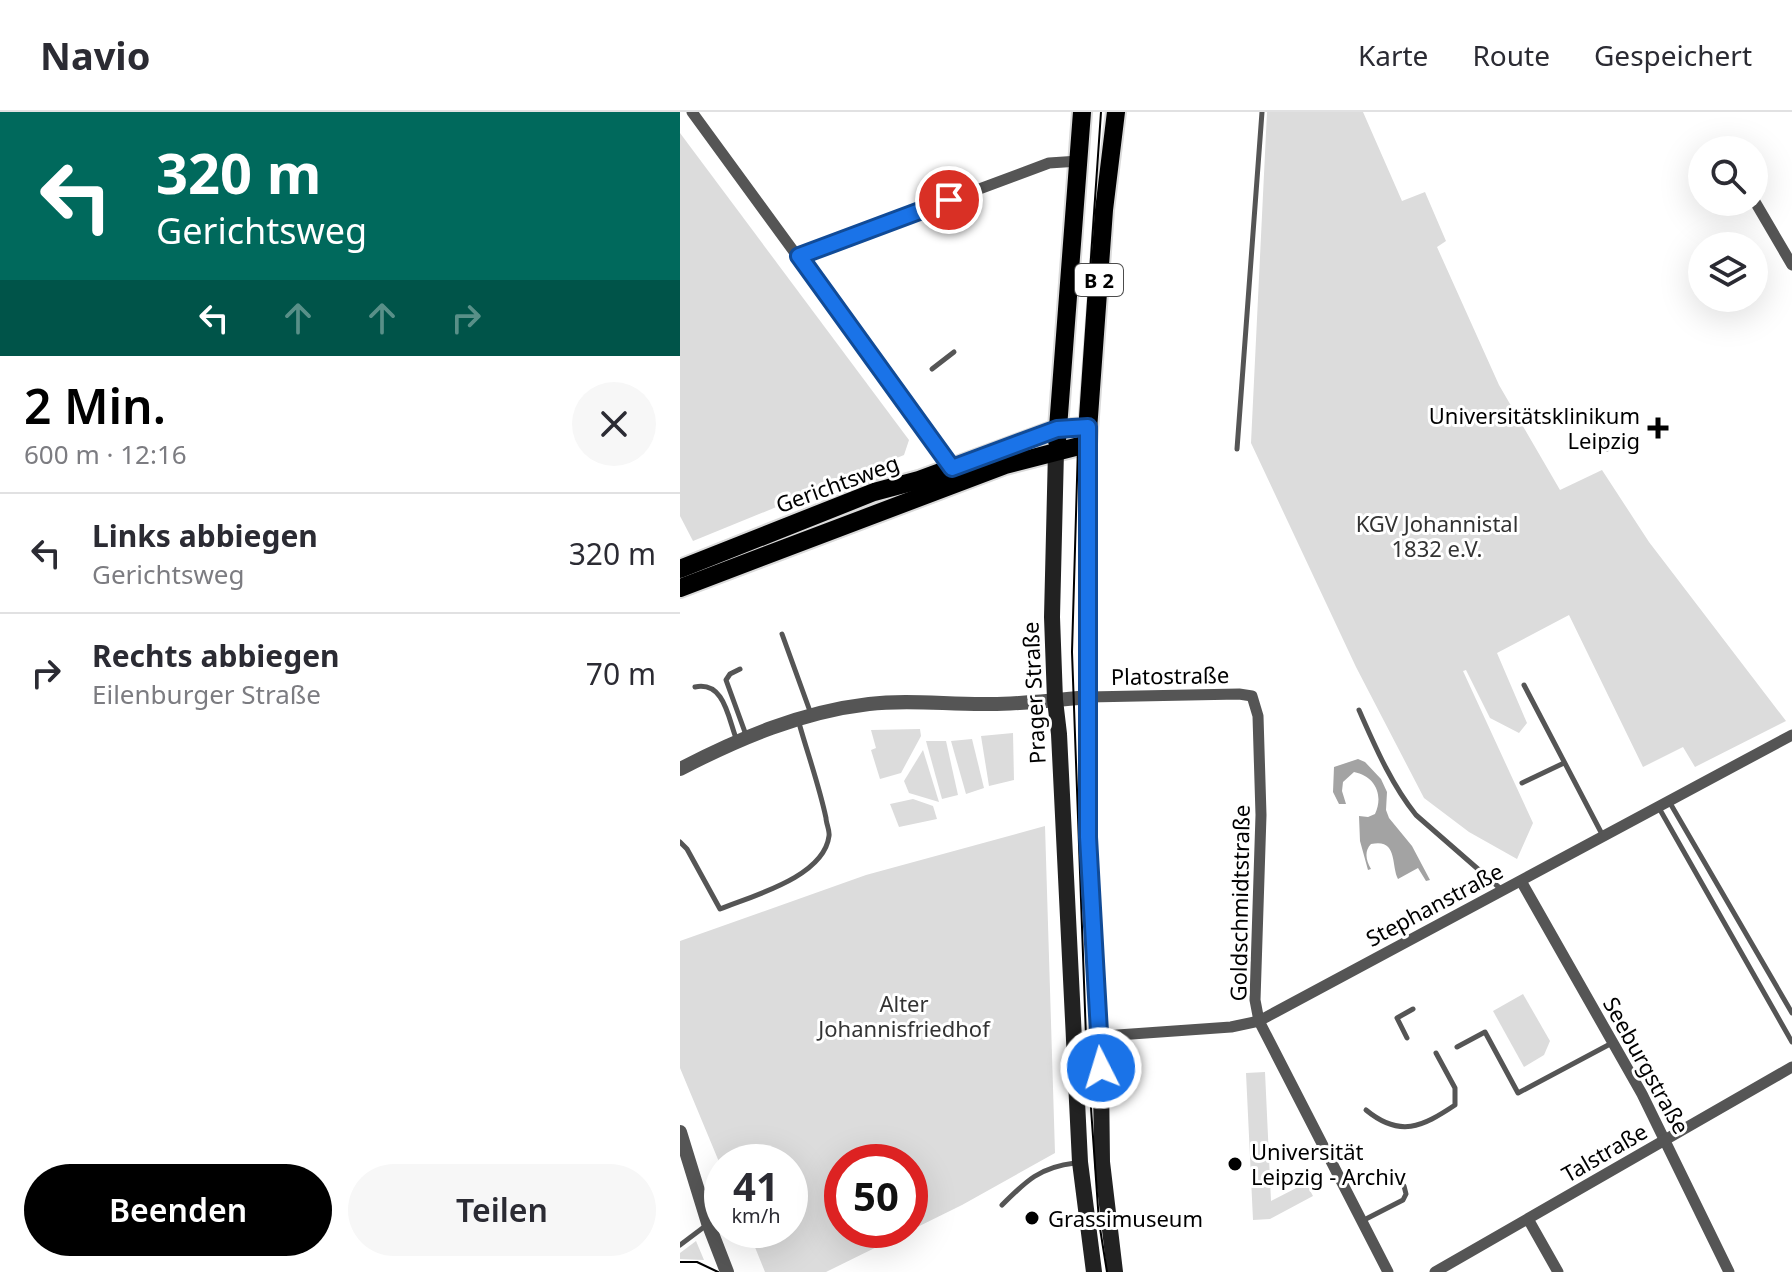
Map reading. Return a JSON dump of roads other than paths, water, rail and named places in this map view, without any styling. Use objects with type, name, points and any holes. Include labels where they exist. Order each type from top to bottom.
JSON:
[{"type":"main road","name":"Prager Straße","points":[[1082,112],[1057,429],[1052,617],[1080,1162],[1094,1272]]},
{"type":"main road","name":"B 2","points":[[1087,435],[1104,210],[1116,112]]},
{"type":"main road","name":"Gerichtsweg","points":[[680,588],[954,476],[1057,429],[1087,435]]},
{"type":"main road","name":"Gerichtsweg","points":[[680,569],[874,492],[1005,465],[1056,451],[1087,435]]},
{"type":"main road","points":[[1087,435],[1088,837],[1102,1162],[1115,1272]]},
{"type":"street","points":[[692,112],[902,392],[954,476]]},
{"type":"street","points":[[799,256],[1049,163],[1079,161]]},
{"type":"street","points":[[1763,216],[1792,265]]},
{"type":"street","name":"Platostraße","points":[[1088,697],[1252,696]]},
{"type":"street","name":"Goldschmidtstraße","points":[[1252,696],[1258,716],[1261,815],[1255,1000],[1259,1021],[1388,1272]]},
{"type":"street","points":[[682,763],[804,716],[871,703],[990,704],[1088,697]]},
{"type":"street","name":"Stephanstraße","points":[[1075,1038],[1231,1027],[1259,1021],[1792,735]]},
{"type":"street","name":"Seeburgstraße","points":[[1521,881],[1666,1140],[1729,1272]]},
{"type":"street","name":"Talstraße","points":[[1435,1272],[1792,1067]]},
{"type":"street","points":[[680,1132],[704,1210]]},
{"type":"street","points":[[1528,1219],[1558,1272]]},
{"type":"street","points":[[718,1248],[727,1272]]},
{"type":"lane","points":[[1237,449],[1262,112]]},
{"type":"lane","points":[[932,369],[954,352]]},
{"type":"lane","points":[[1602,440],[1607,449]]},
{"type":"lane","points":[[680,842],[687,849],[720,909],[787,883],[817,862],[829,836],[819,782],[806,750],[804,716],[782,634]]},
{"type":"lane","points":[[740,669],[726,680],[741,738]]},
{"type":"lane","points":[[1524,685],[1603,836]]},
{"type":"lane","points":[[695,687],[713,687],[741,738]]},
{"type":"lane","points":[[1359,710],[1406,803],[1502,890]]},
{"type":"lane","points":[[1522,783],[1564,763]]},
{"type":"lane","points":[[1664,804],[1792,1013]]},
{"type":"lane","points":[[1664,804],[1792,1042]]},
{"type":"lane","points":[[1407,1038],[1397,1018],[1413,1009]]},
{"type":"lane","points":[[1457,1047],[1485,1032],[1518,1093],[1613,1043]]},
{"type":"lane","points":[[1366,1110],[1382,1122],[1405,1127],[1419,1125],[1455,1105],[1455,1088],[1436,1053]]},
{"type":"lane","points":[[1002,1205],[1030,1177],[1058,1165],[1080,1162]]},
{"type":"lane","points":[[1361,1222],[1403,1200],[1406,1194],[1404,1186]]},
{"type":"lane","points":[[680,1245],[704,1226]]},
{"type":"tram line","points":[[1101,112],[1078,446],[1072,652],[1086,1037],[1099,1222],[1107,1272]]},
{"type":"tram line","points":[[680,1262],[697,1262],[718,1272]]},
{"type":"place","name":"Universitätsklinikum Leipzig","points":[[1658,428]]},
{"type":"place","name":"Universität Leipzig - Archiv","points":[[1235,1164]]},
{"type":"place","name":"Grassimuseum","points":[[1032,1218]]},
{"type":"park label","name":"KGV Johannistal 1832 e.V.","points":[[1437,536]]},
{"type":"park label","name":"Alter Johannisfriedhof","points":[[904,1016]]}]
